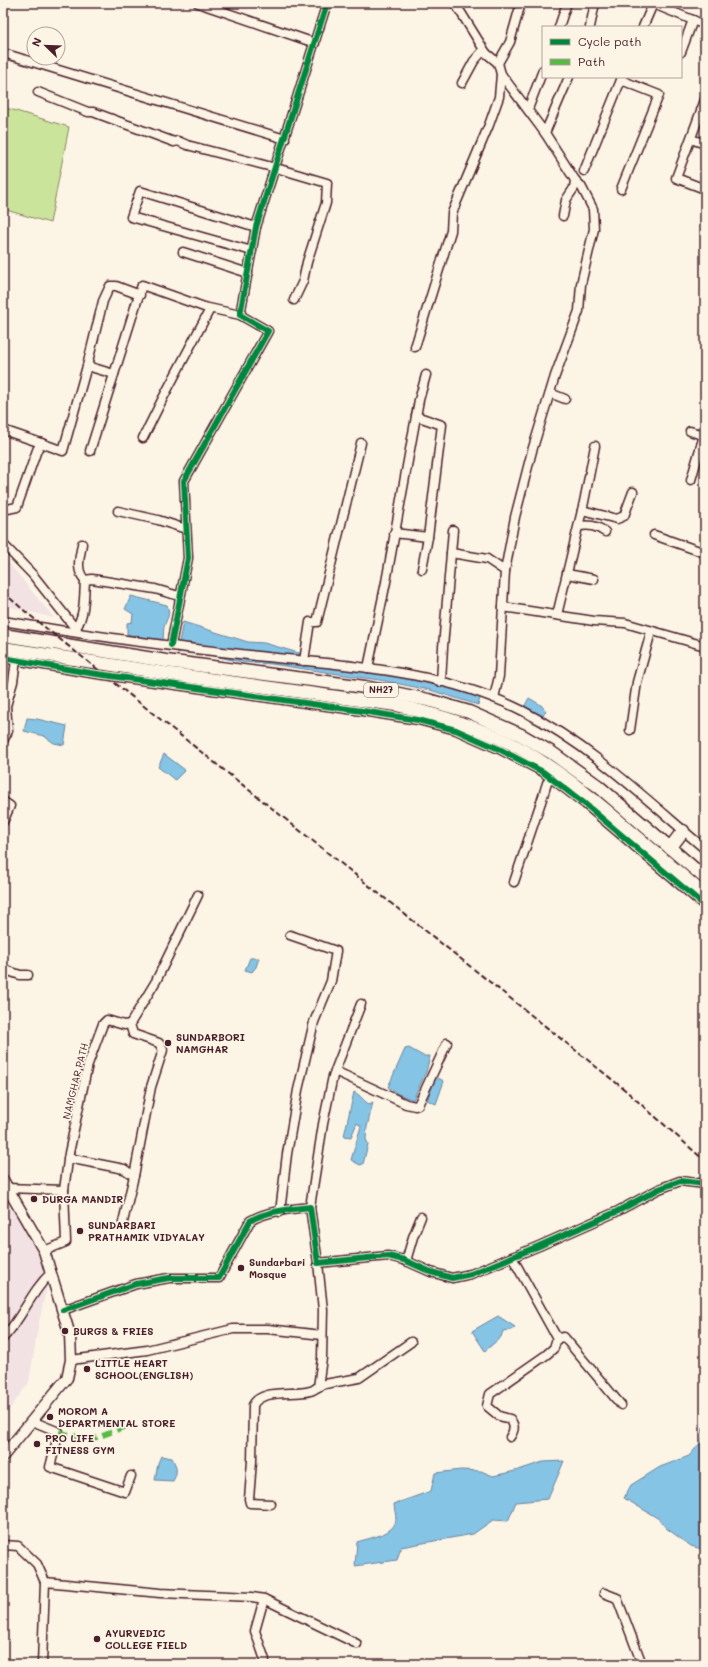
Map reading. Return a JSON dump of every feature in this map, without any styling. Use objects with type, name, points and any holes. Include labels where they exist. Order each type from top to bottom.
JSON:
[{"type":"highway","name":"NH27","points":[[3,635],[166,661],[365,687],[403,694],[447,705],[502,726],[552,753],[598,786],[705,878]]},
{"type":"highway","name":"NH27","points":[[3,648],[164,673],[396,705],[465,724],[514,745],[558,772],[591,797],[705,895]]},
{"type":"highway","points":[[670,848],[683,831]]},
{"type":"main road","points":[[3,1456],[67,1378],[71,1360],[70,1335],[44,1250],[5,1184]]},
{"type":"street","points":[[198,3],[315,43]]},
{"type":"street","points":[[240,315],[248,273],[249,250],[253,226],[276,168],[327,3]]},
{"type":"street","points":[[415,347],[451,231],[452,213],[489,125],[499,97],[501,74],[498,63],[486,53],[455,3]]},
{"type":"street","points":[[498,63],[510,42],[521,3]]},
{"type":"street","points":[[558,26],[567,3]]},
{"type":"street","points":[[590,26],[595,3]]},
{"type":"street","points":[[643,26],[652,3],[705,25]]},
{"type":"street","points":[[682,49],[693,20]]},
{"type":"street","points":[[3,53],[285,139]]},
{"type":"street","points":[[462,83],[474,61],[481,53],[486,53]]},
{"type":"street","points":[[528,109],[542,73]]},
{"type":"street","points":[[494,698],[498,676],[505,571],[515,517],[532,451],[550,393],[579,311],[581,284],[594,229],[593,209],[581,186],[575,180],[528,109],[501,74]]},
{"type":"street","points":[[545,133],[569,78]]},
{"type":"street","points":[[584,171],[622,78],[659,95],[621,189]]},
{"type":"street","points":[[38,92],[88,112],[93,112],[174,142],[178,141],[187,145],[327,183],[326,203],[307,262],[303,281],[294,300]]},
{"type":"street","points":[[705,99],[676,178],[705,189]]},
{"type":"street","points":[[690,139],[705,144]]},
{"type":"street","points":[[563,216],[566,200],[574,188],[575,180]]},
{"type":"street","points":[[249,250],[131,216],[140,191],[253,226]]},
{"type":"street","points":[[183,252],[248,273]]},
{"type":"street","points":[[90,451],[142,285],[210,309],[240,315],[268,332],[184,481],[188,558],[171,645]]},
{"type":"street","points":[[3,430],[63,451],[87,366],[103,301],[110,286],[116,286],[140,295]]},
{"type":"street","points":[[143,438],[210,309]]},
{"type":"street","points":[[87,366],[114,374]]},
{"type":"street","points":[[368,668],[416,416],[426,375]]},
{"type":"street","points":[[550,393],[565,399]]},
{"type":"street","points":[[416,416],[442,425],[428,537],[422,569]]},
{"type":"street","points":[[690,431],[704,435],[691,480]]},
{"type":"street","points":[[3,510],[17,507],[37,450],[41,443]]},
{"type":"street","points":[[304,661],[310,622],[317,622],[361,443]]},
{"type":"street","points":[[556,615],[579,526],[595,446]]},
{"type":"street","points":[[582,510],[617,519],[624,516],[633,492]]},
{"type":"street","points":[[118,511],[158,520],[186,529]]},
{"type":"street","points":[[579,526],[590,525],[599,527],[604,532]]},
{"type":"street","points":[[442,682],[443,647],[453,530]]},
{"type":"street","points":[[394,533],[428,537]]},
{"type":"street","points":[[654,535],[705,553]]},
{"type":"street","points":[[3,544],[33,575],[77,631]]},
{"type":"street","points":[[82,544],[78,567],[79,575],[85,580],[92,579],[155,589],[180,596]]},
{"type":"street","points":[[451,553],[487,559],[505,571]]},
{"type":"street","points":[[567,574],[594,579]]},
{"type":"street","points":[[77,631],[83,607],[85,580]]},
{"type":"street","points":[[503,607],[594,621],[625,623],[651,632],[705,646]]},
{"type":"street","points":[[3,621],[171,645],[414,674],[494,698],[551,726],[577,743],[705,849]]},
{"type":"street","points":[[630,730],[637,682],[651,632]]},
{"type":"street","points":[[3,658],[90,673],[362,711],[418,720],[456,730],[499,748],[552,778],[585,804],[705,906]]},
{"type":"street","points":[[3,742],[8,731],[5,705],[16,660]]},
{"type":"street","points":[[514,882],[547,783],[552,778]]},
{"type":"street","points":[[3,801],[10,806],[3,822]]},
{"type":"street","points":[[123,1222],[134,1176],[151,1087],[163,1050],[159,1043],[133,1034],[130,1024],[156,981],[198,895]]},
{"type":"street","points":[[280,1212],[287,1154],[298,1090],[314,1022],[331,981],[336,951],[290,935]]},
{"type":"street","points":[[3,969],[20,975],[28,975]]},
{"type":"street","points":[[318,1387],[323,1310],[310,1207],[323,1124],[335,1071],[361,1004]]},
{"type":"street","name":"NAMGHAR PATH","points":[[44,1250],[66,1242],[64,1190],[68,1158],[88,1064],[103,1024],[107,1020],[130,1024]]},
{"type":"street","points":[[335,1071],[406,1104],[415,1106],[418,1104],[447,1043]]},
{"type":"street","points":[[68,1158],[124,1169],[134,1176]]},
{"type":"street","points":[[318,1263],[388,1256],[452,1278],[471,1274],[512,1257],[616,1212],[659,1189],[680,1181],[705,1184]]},
{"type":"street","points":[[5,1184],[64,1190]]},
{"type":"street","points":[[63,1310],[136,1284],[168,1278],[219,1278],[250,1221],[257,1216],[310,1207]]},
{"type":"street","points":[[406,1261],[421,1217]]},
{"type":"street","points":[[510,1437],[514,1430],[514,1426],[510,1418],[499,1416],[487,1406],[490,1394],[546,1355],[554,1348],[557,1338],[512,1257]]},
{"type":"street","points":[[3,1338],[11,1330],[43,1280],[51,1273]]},
{"type":"street","points":[[71,1360],[147,1350],[233,1329],[268,1329],[322,1335]]},
{"type":"street","points":[[557,1338],[564,1337],[621,1405]]},
{"type":"street","points":[[271,1504],[250,1503],[249,1499],[253,1405],[260,1397],[282,1393],[310,1392],[325,1384],[359,1378],[412,1342]]},
{"type":"street","points":[[32,1421],[58,1432],[50,1467],[88,1481],[125,1492],[131,1476]]},
{"type":"street","points":[[3,1545],[18,1546],[37,1564],[45,1582],[42,1664]]},
{"type":"street","points":[[45,1582],[160,1593],[252,1597],[264,1599],[357,1644]]},
{"type":"street","points":[[604,1593],[617,1598],[642,1664]]},
{"type":"street","points":[[263,1664],[265,1660],[255,1631],[264,1599]]},
{"type":"shaded area","points":[[3,556],[54,618],[3,605]]},
{"type":"shaded area","points":[[3,1180],[28,1224],[49,1279],[40,1317],[29,1382],[3,1418]]},
{"type":"green space","points":[[3,107],[69,127],[50,223],[3,209]]},
{"type":"water","points":[[131,596],[167,605],[169,614],[164,627],[162,643],[127,634],[127,623],[132,622],[133,614],[125,609]]},
{"type":"water","points":[[183,622],[248,642],[264,643],[330,662],[349,660],[424,680],[482,692],[478,705],[430,690],[379,680],[271,664],[242,662],[209,655],[177,652]]},
{"type":"water","points":[[529,698],[541,705],[546,711],[542,717],[522,711]]},
{"type":"water","points":[[27,718],[67,726],[64,745],[54,743],[44,736],[24,731]]},
{"type":"water","points":[[164,754],[185,770],[175,780],[158,767]]},
{"type":"water","points":[[250,958],[259,958],[256,967],[252,972],[245,970]]},
{"type":"water","points":[[409,1048],[423,1056],[430,1056],[426,1072],[413,1100],[396,1093],[388,1087],[405,1049]]},
{"type":"water","points":[[436,1077],[444,1081],[436,1104],[427,1100]]},
{"type":"water","points":[[354,1092],[369,1104],[373,1102],[367,1127],[366,1139],[368,1144],[363,1164],[360,1165],[351,1160],[361,1126],[357,1123],[351,1137],[344,1136]]},
{"type":"water","points":[[498,1316],[515,1327],[511,1330],[503,1331],[501,1337],[485,1351],[472,1331]]},
{"type":"water","points":[[705,1426],[705,1550],[691,1546],[666,1528],[659,1519],[624,1498],[631,1485],[660,1467],[689,1456],[702,1441],[703,1427]]},
{"type":"water","points":[[161,1456],[172,1458],[174,1461],[176,1475],[173,1481],[155,1480],[158,1463]]},
{"type":"water","points":[[564,1461],[548,1499],[516,1502],[508,1521],[493,1520],[473,1534],[401,1547],[397,1560],[355,1566],[357,1542],[380,1535],[391,1529],[396,1519],[394,1504],[431,1491],[435,1473],[461,1470],[481,1471],[493,1476],[543,1462]]},
{"type":"railway","points":[[3,592],[27,613],[624,1089],[705,1161]]},
{"type":"marked path","points":[[59,1432],[90,1440],[131,1425]]},
{"type":"cycle path","points":[[171,645],[188,558],[184,481],[268,331],[240,315],[256,227],[327,3]]},
{"type":"cycle path","points":[[3,658],[90,673],[362,711],[418,720],[456,730],[499,749],[543,772],[585,804],[705,906]]},
{"type":"cycle path","points":[[63,1310],[136,1284],[169,1278],[219,1278],[250,1221],[263,1215],[279,1211],[310,1207],[318,1263],[388,1256],[404,1260],[431,1272],[452,1278],[471,1274],[539,1246],[616,1212],[659,1189],[680,1181],[705,1184]]},
{"type":"place","name":"SUNDARBORI NAMGHAR","points":[[168,1043]]},
{"type":"place","name":"DURGA MANDIR","points":[[34,1199]]},
{"type":"place","name":"SUNDARBARI PRATHAMIK VIDYALAY","points":[[80,1231]]},
{"type":"place","name":"Sundarbari Mosque","points":[[241,1268]]},
{"type":"place","name":"BURGS & FRIES","points":[[65,1331]]},
{"type":"place","name":"LITTLE HEART SCHOOL(ENGLISH)","points":[[87,1369]]},
{"type":"place","name":"MOROM A DEPARTMENTAL STORE","points":[[50,1417]]},
{"type":"place","name":"PRO LIFE FITNESS GYM","points":[[37,1444]]},
{"type":"place","name":"AYURVEDIC COLLEGE FIELD","points":[[97,1639]]}]
